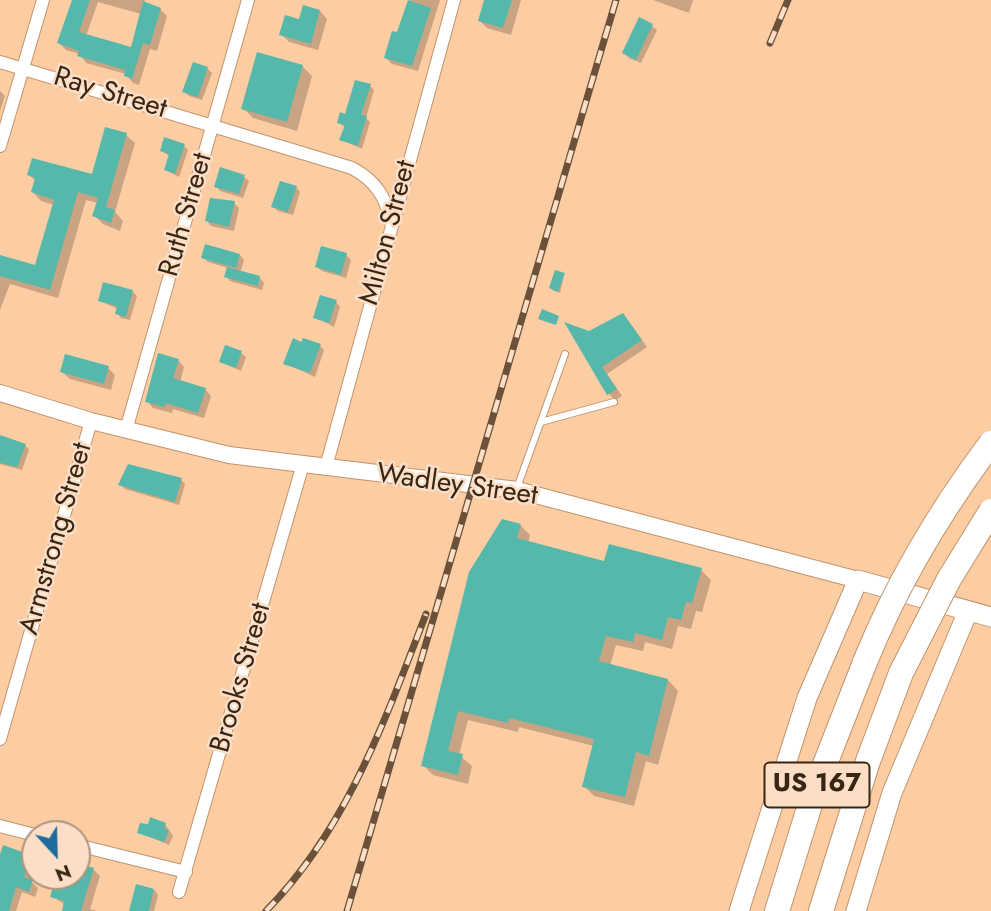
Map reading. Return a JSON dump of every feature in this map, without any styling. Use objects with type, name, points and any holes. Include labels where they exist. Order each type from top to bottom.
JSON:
[{"type":"highway","name":"US 167","points":[[777,907],[813,795],[865,662],[904,576],[962,482],[991,443]]},
{"type":"highway","name":"US 167","points":[[821,911],[868,761],[901,673],[949,579],[991,512]]},
{"type":"main road","name":"Wadley Street","points":[[858,580],[991,617]]},
{"type":"main road","points":[[739,911],[807,698],[858,580]]},
{"type":"main road","points":[[856,911],[892,793],[968,611]]},
{"type":"street","points":[[0,146],[43,0]]},
{"type":"street","name":"Ruth Street","points":[[126,430],[248,0]]},
{"type":"street","name":"Milton Street","points":[[326,467],[454,0]]},
{"type":"street","name":"Ray Street","points":[[0,62],[365,174],[382,192],[391,223]]},
{"type":"street","name":"Wadley Street","points":[[0,393],[91,421],[229,455],[517,490],[858,580]]},
{"type":"street","name":"Armstrong Street","points":[[0,738],[91,421]]},
{"type":"street","name":"Brooks Street","points":[[179,892],[303,464]]},
{"type":"street","points":[[0,826],[21,831]]},
{"type":"street","points":[[91,848],[186,872]]},
{"type":"lane","points":[[517,490],[565,354]]},
{"type":"lane","points":[[541,422],[614,402]]},
{"type":"building","points":[[72,0],[90,0],[79,32],[131,47],[143,1],[161,8],[150,45],[143,43],[132,79],[124,76],[125,70],[77,56],[79,51],[57,43]]},
{"type":"building","points":[[408,0],[431,8],[412,66],[384,58],[392,31],[397,32]]},
{"type":"building","points":[[484,0],[512,0],[503,28],[478,21]]},
{"type":"building","points":[[303,5],[320,10],[311,44],[279,35],[285,15],[299,19]]},
{"type":"building","points":[[639,17],[653,24],[636,60],[622,53]]},
{"type":"building","points":[[257,52],[303,65],[287,122],[241,109]]},
{"type":"building","points":[[193,62],[208,67],[198,97],[182,92]]},
{"type":"building","points":[[355,80],[371,84],[361,115],[367,116],[358,146],[339,140],[345,125],[337,123],[340,112],[345,114]]},
{"type":"building","points":[[105,127],[127,133],[106,207],[115,210],[111,223],[92,216],[98,198],[78,192],[50,290],[0,276],[0,255],[35,265],[54,200],[31,192],[35,178],[27,175],[32,158],[92,174]]},
{"type":"building","points":[[164,137],[185,144],[175,174],[164,170],[169,154],[160,151]]},
{"type":"building","points":[[220,167],[245,175],[239,194],[214,187]]},
{"type":"building","points":[[280,181],[297,186],[288,212],[271,207]]},
{"type":"building","points":[[210,198],[235,201],[229,227],[205,221]]},
{"type":"building","points":[[205,244],[240,254],[236,268],[201,258]]},
{"type":"building","points":[[321,246],[347,253],[341,275],[315,267]]},
{"type":"building","points":[[227,267],[260,276],[258,286],[224,277]]},
{"type":"building","points":[[555,270],[565,273],[558,292],[549,288]]},
{"type":"building","points":[[103,282],[133,290],[126,317],[115,314],[117,306],[98,301]]},
{"type":"building","points":[[320,295],[337,300],[329,323],[313,318]]},
{"type":"building","points":[[542,309],[559,316],[556,325],[538,319]]},
{"type":"building","points":[[623,313],[642,340],[602,367],[617,389],[607,395],[564,322],[589,331]]},
{"type":"building","points":[[293,338],[301,342],[303,338],[321,344],[310,373],[283,364]]},
{"type":"building","points":[[225,345],[242,351],[236,368],[219,362]]},
{"type":"building","points":[[158,353],[179,359],[173,378],[206,388],[198,413],[166,403],[165,407],[145,402]]},
{"type":"building","points":[[65,354],[109,366],[104,384],[60,372]]},
{"type":"building","points":[[0,435],[26,444],[17,467],[0,463]]},
{"type":"building","points":[[128,464],[182,478],[175,502],[118,485]]},
{"type":"building","points":[[502,519],[521,524],[517,538],[604,561],[609,544],[702,568],[692,603],[686,602],[681,620],[668,617],[662,640],[635,633],[633,642],[606,636],[599,661],[668,679],[649,756],[636,752],[625,797],[582,787],[594,739],[509,718],[508,723],[458,711],[448,751],[463,754],[458,775],[421,766],[469,572]]},
{"type":"building","points":[[150,817],[166,823],[164,829],[169,830],[164,842],[137,833],[140,823],[148,824]]},
{"type":"building","points":[[3,845],[21,852],[21,889],[16,887],[9,911],[0,911],[0,854]]},
{"type":"building","points":[[136,884],[154,889],[149,911],[129,911]]},
{"type":"building","points":[[52,890],[87,890],[81,911],[62,911],[64,901],[50,897]]},
{"type":"railway","points":[[347,911],[616,0]]},
{"type":"railway","points":[[770,43],[788,0]]},
{"type":"railway","points":[[266,911],[319,845],[361,772],[426,614]]}]
